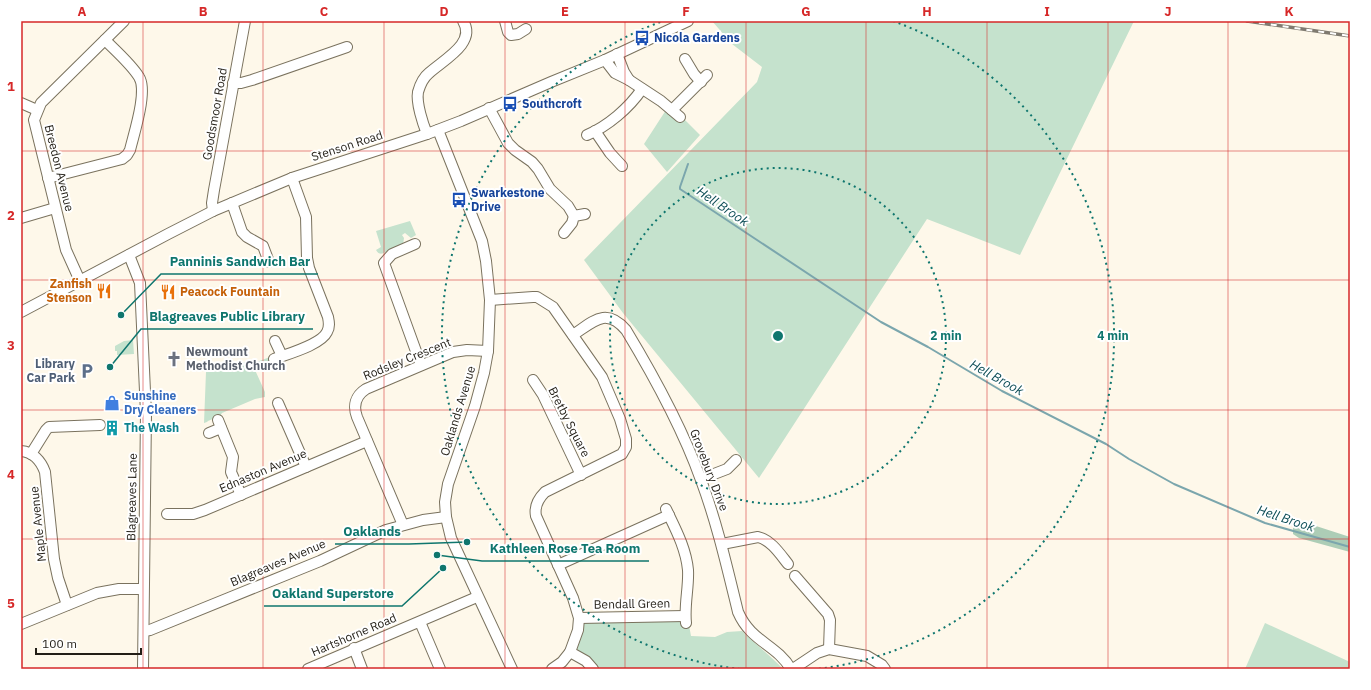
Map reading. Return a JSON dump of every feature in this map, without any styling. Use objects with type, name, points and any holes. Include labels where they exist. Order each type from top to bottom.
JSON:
[{"type":"street","name":"Breedon Avenue","points":[[80,281],[68,257],[34,120],[41,103],[124,21]]},
{"type":"street","name":"Goodsmoor Road","points":[[213,211],[212,203],[214,190],[245,21]]},
{"type":"street","points":[[428,134],[421,115],[418,93],[428,74],[455,52],[462,44],[466,35],[467,27],[463,21]]},
{"type":"street","points":[[504,21],[508,32],[511,35],[518,34],[526,29]]},
{"type":"street","name":"Stenson Road","points":[[21,312],[213,211],[292,178],[438,130],[605,60],[673,24],[688,21]]},
{"type":"street","points":[[48,178],[122,159],[130,150],[143,87],[140,77],[105,40]]},
{"type":"street","points":[[233,83],[241,83],[252,80],[347,47]]},
{"type":"street","points":[[617,54],[629,80]]},
{"type":"street","points":[[605,60],[615,73],[629,80],[661,101],[676,113],[704,78],[694,74],[685,59]]},
{"type":"street","points":[[622,166],[591,133],[630,104],[642,89]]},
{"type":"street","points":[[21,103],[37,110]]},
{"type":"street","points":[[489,108],[508,143],[532,162],[550,189],[568,206],[574,216],[572,223],[564,233]]},
{"type":"street","name":"Oaklands Avenue","points":[[438,130],[482,242],[486,261],[490,300],[488,351],[475,406],[448,484],[445,502],[446,517],[451,538],[512,669]]},
{"type":"street","points":[[275,341],[278,358],[322,339],[328,332],[329,324],[328,316],[309,268],[307,258],[306,217],[292,178]]},
{"type":"street","points":[[232,203],[242,232],[247,238],[263,246],[269,262]]},
{"type":"street","points":[[21,218],[55,208]]},
{"type":"street","points":[[574,216],[585,214]]},
{"type":"street","points":[[415,244],[392,254],[384,263],[421,365]]},
{"type":"street","name":"Blagreaves Lane","points":[[129,255],[140,283],[146,413],[143,669]]},
{"type":"street","points":[[490,300],[537,297],[553,307],[602,377],[620,419],[626,439],[626,447],[622,454],[545,492],[537,503],[535,511],[536,516],[573,598],[579,618],[578,630],[570,652],[562,662],[552,669]]},
{"type":"street","name":"Grovebury Drive","points":[[573,335],[593,321],[604,317],[610,318],[622,325],[631,338],[676,420],[701,479],[722,544],[738,612],[742,620],[753,634],[782,656],[792,669]]},
{"type":"street","name":"Rodsley Crescent","points":[[403,525],[357,417],[354,408],[358,396],[366,389],[453,352],[467,350],[488,351]]},
{"type":"street","name":"Bretby Square","points":[[533,380],[543,395],[581,475]]},
{"type":"street","points":[[278,403],[306,467]]},
{"type":"street","points":[[209,433],[220,424],[233,457],[231,472],[241,495]]},
{"type":"street","points":[[21,451],[27,451],[31,454],[49,427],[100,425]]},
{"type":"street","name":"Ednaston Avenue","points":[[167,514],[192,514],[241,495],[367,440]]},
{"type":"street","name":"Maple Avenue","points":[[31,454],[39,459],[45,472],[54,559],[58,578],[68,605]]},
{"type":"street","points":[[701,479],[727,469],[736,460]]},
{"type":"street","name":"Bendall Green","points":[[558,565],[668,512],[686,553],[688,588],[686,619],[579,618]]},
{"type":"street","name":"Blagreaves Avenue","points":[[144,631],[150,630],[306,566],[366,538],[403,525],[423,520],[446,517]]},
{"type":"street","points":[[722,544],[758,537],[762,538],[774,547],[788,564]]},
{"type":"street","points":[[795,576],[828,614],[830,620],[829,649]]},
{"type":"street","points":[[21,624],[97,592],[118,589],[143,589]]},
{"type":"street","name":"Hartshorne Road","points":[[308,669],[354,648],[420,622],[477,596]]},
{"type":"street","points":[[420,622],[440,669]]},
{"type":"street","points":[[354,648],[362,669]]},
{"type":"street","points":[[792,669],[817,653],[829,649],[867,656],[882,665],[885,669]]},
{"type":"street","points":[[570,652],[586,661],[593,669]]},
{"type":"green space","points":[[712,21],[1134,21],[1020,255],[927,219],[759,478],[623,313],[584,260],[757,82],[762,67],[732,44]]},
{"type":"green space","points":[[666,110],[680,122],[684,119],[700,135],[667,172],[644,144]]},
{"type":"green space","points":[[410,221],[416,235],[411,238],[405,233],[402,235],[404,238],[403,245],[392,249],[391,248],[383,254],[376,250],[381,247],[376,231]]},
{"type":"green space","points":[[133,340],[134,354],[117,355],[115,346],[124,341]]},
{"type":"green space","points":[[270,357],[272,363],[255,370],[265,392],[265,397],[255,399],[222,413],[220,416],[204,423],[206,372],[208,372],[211,364],[218,364],[228,368],[243,362],[251,364]]},
{"type":"green space","points":[[1316,526],[1350,537],[1350,552],[1299,538],[1293,534],[1293,527],[1306,528]]},
{"type":"green space","points":[[586,621],[676,621],[689,625],[691,636],[715,637],[727,632],[742,631],[783,669],[597,669],[576,648],[582,627]]},
{"type":"green space","points":[[1265,623],[1350,662],[1350,669],[1245,669]]},
{"type":"waterway","name":"Hell Brook","points":[[688,164],[680,189],[881,322],[928,347],[1002,391],[1106,444],[1129,459],[1174,484],[1265,523],[1350,547]]},
{"type":"railway","points":[[1247,21],[1350,36]]},
{"type":"place","name":"Nicola Gardens","points":[[642,38]]},
{"type":"place","name":"Southcroft","points":[[510,104]]},
{"type":"place","name":"Swarkestone Drive","points":[[459,200]]},
{"type":"place","name":"Zanfish Stenson","points":[[104,291]]},
{"type":"place","name":"Peacock Fountain","points":[[168,292]]},
{"type":"place","name":"Panninis Sandwich Bar","points":[[121,315]]},
{"type":"place","name":"Newmount Methodist Church","points":[[174,359]]},
{"type":"place","name":"Blagreaves Public Library","points":[[110,367]]},
{"type":"place","name":"Library Car Park","points":[[87,371]]},
{"type":"place","name":"Sunshine Dry Cleaners","points":[[112,403]]},
{"type":"place","name":"The Wash","points":[[112,428]]},
{"type":"place","name":"Oaklands","points":[[467,542]]},
{"type":"place","name":"Kathleen Rose Tea Room","points":[[437,555]]},
{"type":"place","name":"Oakland Superstore","points":[[443,568]]}]
